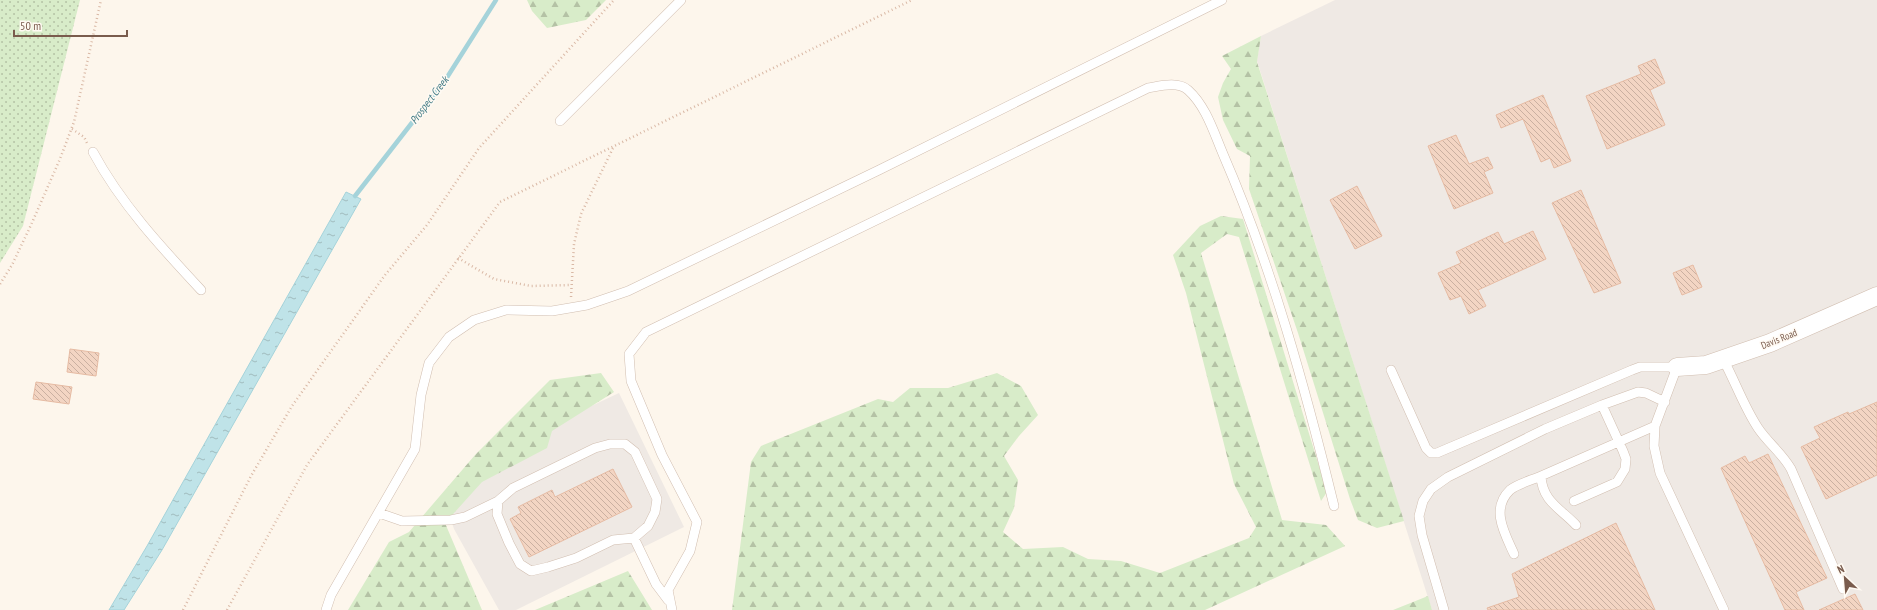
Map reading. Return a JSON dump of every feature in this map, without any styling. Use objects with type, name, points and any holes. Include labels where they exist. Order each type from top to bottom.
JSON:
[{"type":"street","name":"Davis Road","points":[[1677,367],[1706,365],[1770,343],[1877,296]]},
{"type":"lane","points":[[560,121],[680,0]]},
{"type":"lane","points":[[326,610],[331,594],[416,449],[421,395],[429,363],[449,338],[474,320],[506,310],[552,310],[587,305],[628,291],[872,173],[1222,0]]},
{"type":"lane","points":[[671,606],[668,590],[690,551],[697,522],[662,454],[631,381],[629,354],[646,332],[1148,88],[1169,84],[1188,90],[1204,109],[1230,169],[1266,265],[1319,444],[1334,506]]},
{"type":"lane","points":[[93,152],[108,178],[137,218],[201,290]]},
{"type":"lane","points":[[1723,359],[1758,427],[1771,444],[1782,454],[1791,469],[1843,589]]},
{"type":"lane","points":[[1391,370],[1426,448],[1431,453],[1437,453],[1640,367],[1677,367],[1655,426],[1654,446],[1660,473],[1724,610]]},
{"type":"lane","points":[[1444,610],[1422,535],[1419,516],[1423,501],[1431,489],[1448,477],[1545,429],[1602,405],[1638,392],[1646,393],[1665,402]]},
{"type":"lane","points":[[1574,501],[1617,482],[1625,469],[1626,459],[1602,405]]},
{"type":"lane","points":[[1514,554],[1502,527],[1500,510],[1504,498],[1511,490],[1655,426]]},
{"type":"lane","points":[[379,513],[402,521],[451,520],[465,518],[498,501],[512,488],[595,448],[610,444],[625,444],[635,452],[657,499],[655,512],[648,526],[634,538],[613,540],[576,558],[531,571],[520,564],[509,544],[497,514],[498,501]]},
{"type":"lane","points":[[1541,476],[1542,486],[1546,496],[1576,526]]},
{"type":"lane","points":[[634,538],[656,584],[671,606]]},
{"type":"path","points":[[0,284],[12,264],[31,225],[72,128],[101,0]]},
{"type":"path","points":[[183,610],[251,476],[292,406],[385,275],[427,225],[479,148],[614,0]]},
{"type":"path","points":[[227,610],[307,464],[500,202],[912,0]]},
{"type":"path","points":[[72,128],[84,137],[93,152]]},
{"type":"path","points":[[572,307],[571,285],[574,244],[582,214],[614,146]]},
{"type":"path","points":[[458,258],[494,279],[531,286],[571,285]]},
{"type":"shaded area","points":[[1335,0],[1877,0],[1877,610],[1432,610],[1257,61],[1261,36]]},
{"type":"shaded area","points":[[619,393],[684,527],[516,610],[499,610],[454,529],[444,499],[536,432]]},
{"type":"green space","points":[[0,0],[80,0],[23,226],[0,263]]},
{"type":"green space","points":[[527,0],[606,0],[586,20],[547,28],[532,11]]},
{"type":"green space","points":[[1261,36],[1257,62],[1404,521],[1377,528],[1358,520],[1350,499],[1298,333],[1249,189],[1250,156],[1237,149],[1223,120],[1218,97],[1223,83],[1231,69],[1222,56]]},
{"type":"green space","points":[[1221,216],[1243,219],[1327,492],[1321,501],[1239,237],[1227,234],[1201,253],[1282,520],[1326,525],[1345,546],[1205,610],[732,610],[751,462],[761,446],[878,399],[893,402],[910,388],[948,388],[997,373],[1021,386],[1038,415],[1019,436],[1004,456],[1018,480],[1014,508],[1003,532],[1023,549],[1063,547],[1088,559],[1121,561],[1160,573],[1249,538],[1256,527],[1234,484],[1186,293],[1173,255],[1200,226]]},
{"type":"green space","points":[[601,373],[614,392],[552,431],[547,448],[482,482],[445,523],[482,610],[348,610],[389,542],[409,532],[475,455],[550,380]]},
{"type":"green space","points":[[628,571],[652,610],[535,610]]},
{"type":"green space","points":[[1428,596],[1432,610],[1393,610]]},
{"type":"water","points":[[346,192],[361,199],[162,550],[124,610],[109,610],[147,546]]},
{"type":"building","points":[[1655,59],[1665,83],[1650,90],[1665,125],[1607,149],[1586,96],[1641,74],[1638,66]]},
{"type":"building","points":[[1543,95],[1571,161],[1554,168],[1550,158],[1541,162],[1523,119],[1501,128],[1496,115]]},
{"type":"building","points":[[1456,135],[1469,164],[1488,157],[1493,168],[1484,172],[1493,193],[1454,209],[1428,146]]},
{"type":"building","points":[[1357,186],[1382,236],[1355,249],[1330,200]]},
{"type":"building","points":[[1581,190],[1621,283],[1594,293],[1552,203]]},
{"type":"building","points":[[1533,231],[1546,259],[1478,290],[1486,306],[1469,314],[1461,296],[1450,300],[1438,273],[1461,263],[1456,252],[1498,232],[1504,244]]},
{"type":"building","points":[[1693,265],[1702,287],[1682,295],[1673,273]]},
{"type":"building","points":[[70,349],[99,353],[96,376],[67,372]]},
{"type":"building","points":[[36,382],[72,387],[69,404],[33,399]]},
{"type":"building","points":[[1877,402],[1877,475],[1826,499],[1801,447],[1820,438],[1814,427],[1848,412],[1849,414]]},
{"type":"building","points":[[1768,454],[1827,578],[1796,592],[1804,610],[1785,610],[1721,468],[1745,456],[1749,463]]},
{"type":"building","points":[[613,469],[632,507],[529,557],[510,519],[521,513],[518,507],[552,490],[555,497]]},
{"type":"building","points":[[1616,523],[1655,610],[1488,610],[1487,608],[1519,597],[1512,574]]},
{"type":"building","points":[[1855,594],[1863,610],[1819,610]]},
{"type":"waterway","name":"Prospect Creek","points":[[355,196],[446,79],[496,0]]}]
